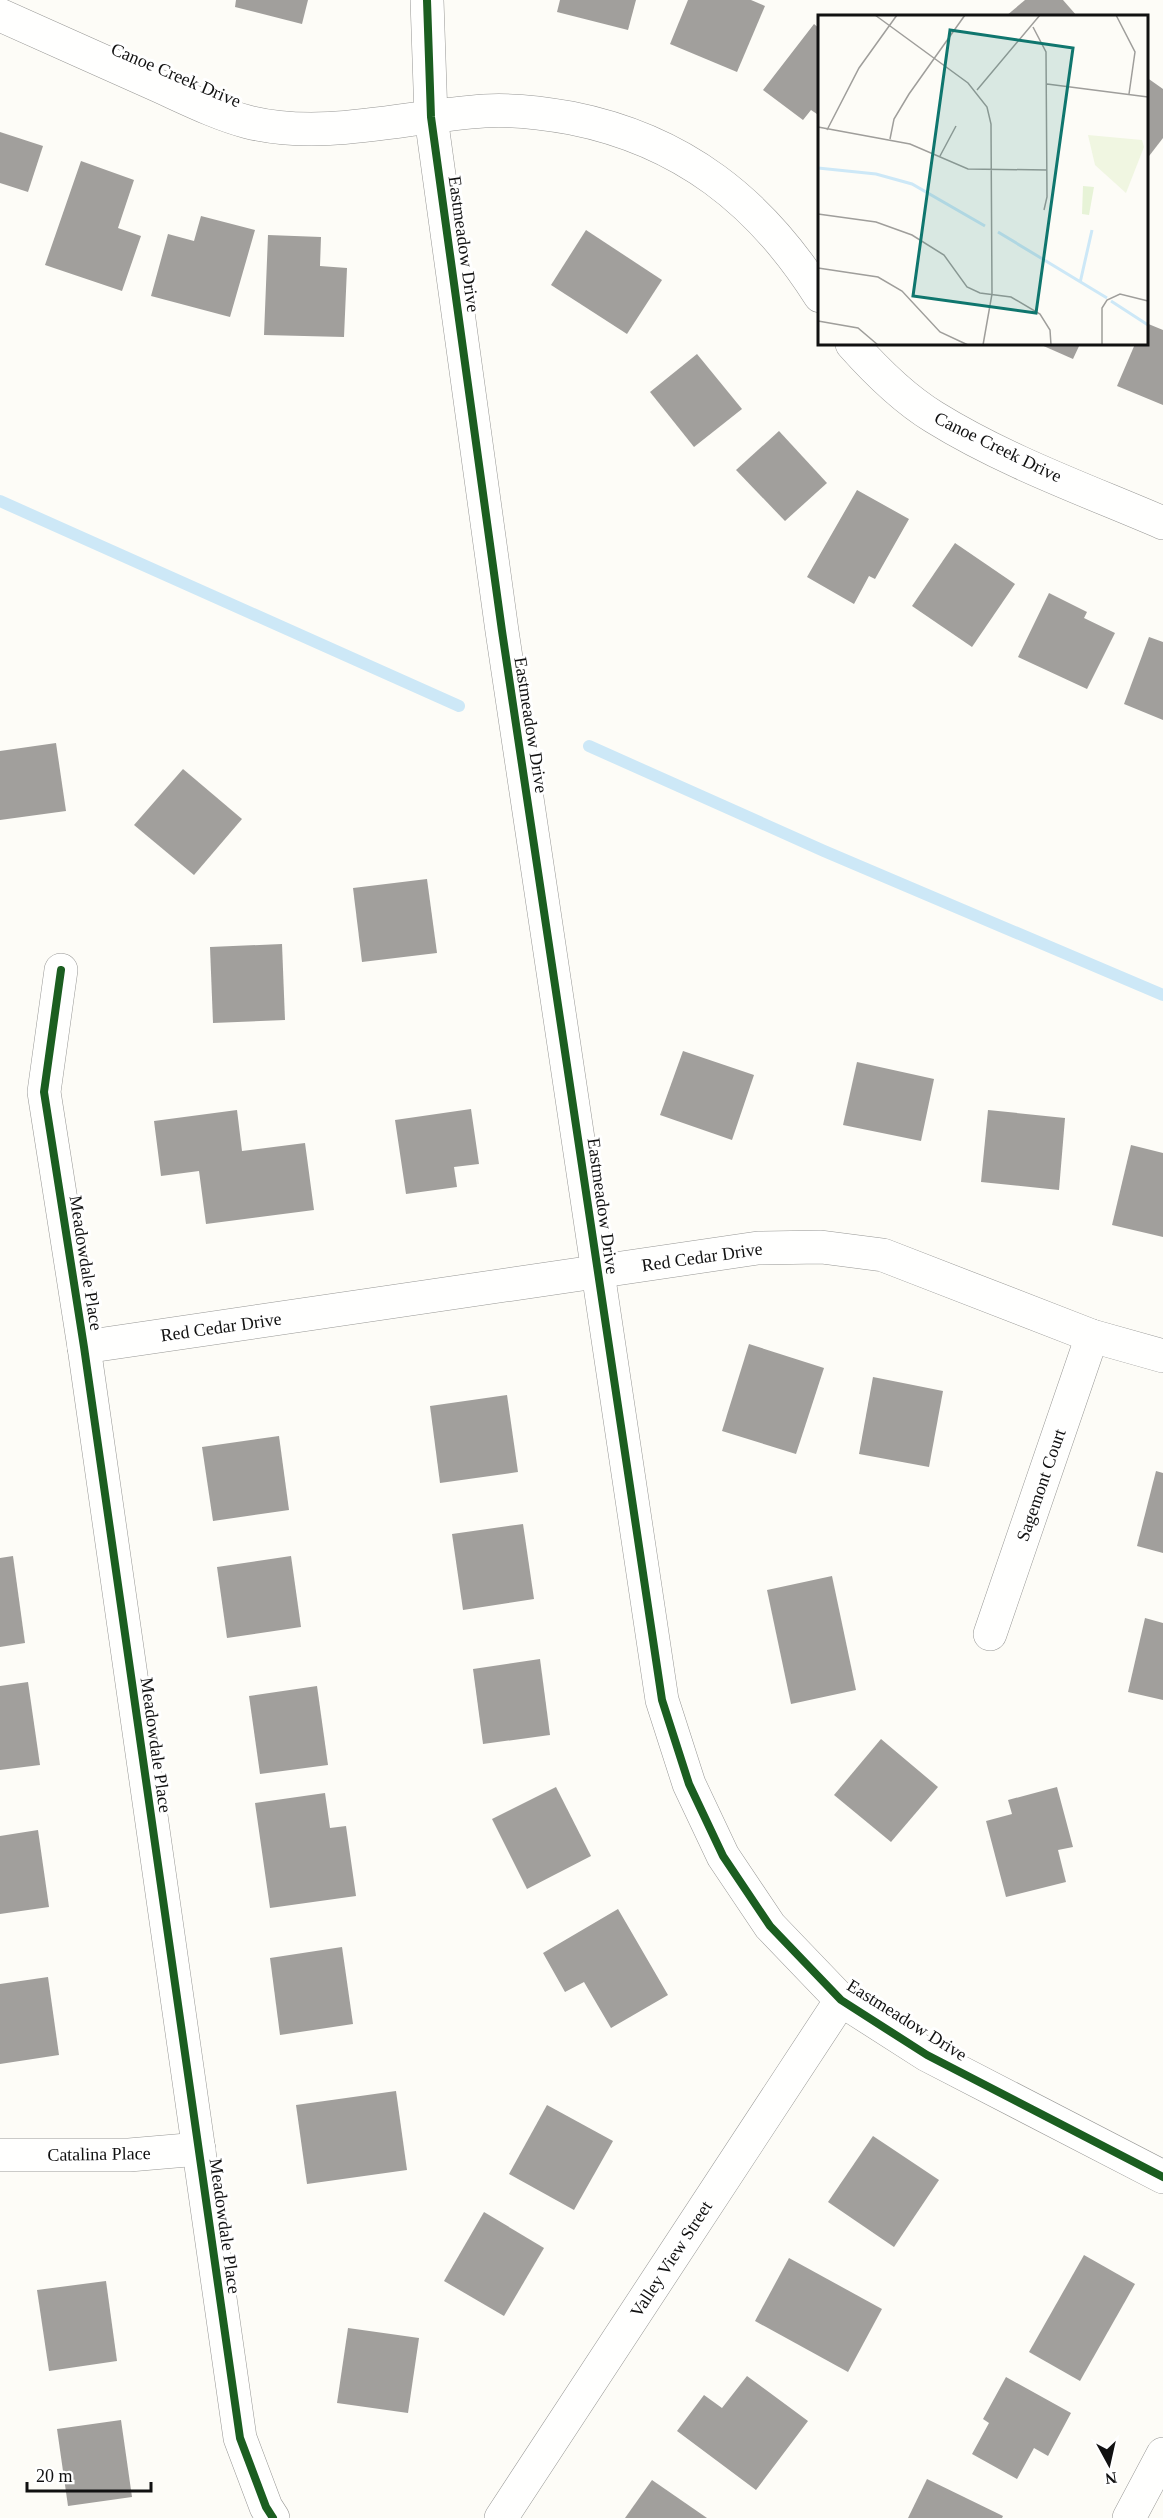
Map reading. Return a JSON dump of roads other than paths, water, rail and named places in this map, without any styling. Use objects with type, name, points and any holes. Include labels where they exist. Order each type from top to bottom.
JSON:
[{"type":"street","name":"Eastmeadow Drive","points":[[427,0],[431,117],[502,631],[662,1700],[689,1784],[723,1856],[770,1926],[841,2000],[927,2055],[1163,2177]]},
{"type":"street","name":"Canoe Creek Drive","points":[[0,15],[201,105],[248,122],[302,129],[486,110],[544,113],[605,125],[669,149],[726,187],[771,229],[818,295]]},
{"type":"street","name":"Canoe Creek Drive","points":[[853,345],[878,373],[932,416],[991,448],[1163,523]]},
{"type":"street","name":"Meadowdale Place","points":[[61,970],[45,1092],[84,1347],[240,2438],[266,2507],[273,2518]]},
{"type":"street","name":"Red Cedar Drive","points":[[84,1347],[758,1248],[821,1247],[883,1255],[1092,1336],[1163,1356]]},
{"type":"street","name":"Sagemont Court","points":[[990,1634],[1092,1336]]},
{"type":"street","name":"Valley View Street","points":[[501,2518],[841,2000]]},
{"type":"street","name":"Catalina Place","points":[[0,2155],[129,2155],[199,2149]]},
{"type":"street","points":[[1129,2518],[1163,2454]]},
{"type":"waterway","points":[[0,501],[459,706]]},
{"type":"waterway","points":[[589,746],[824,851],[1163,995]]}]
